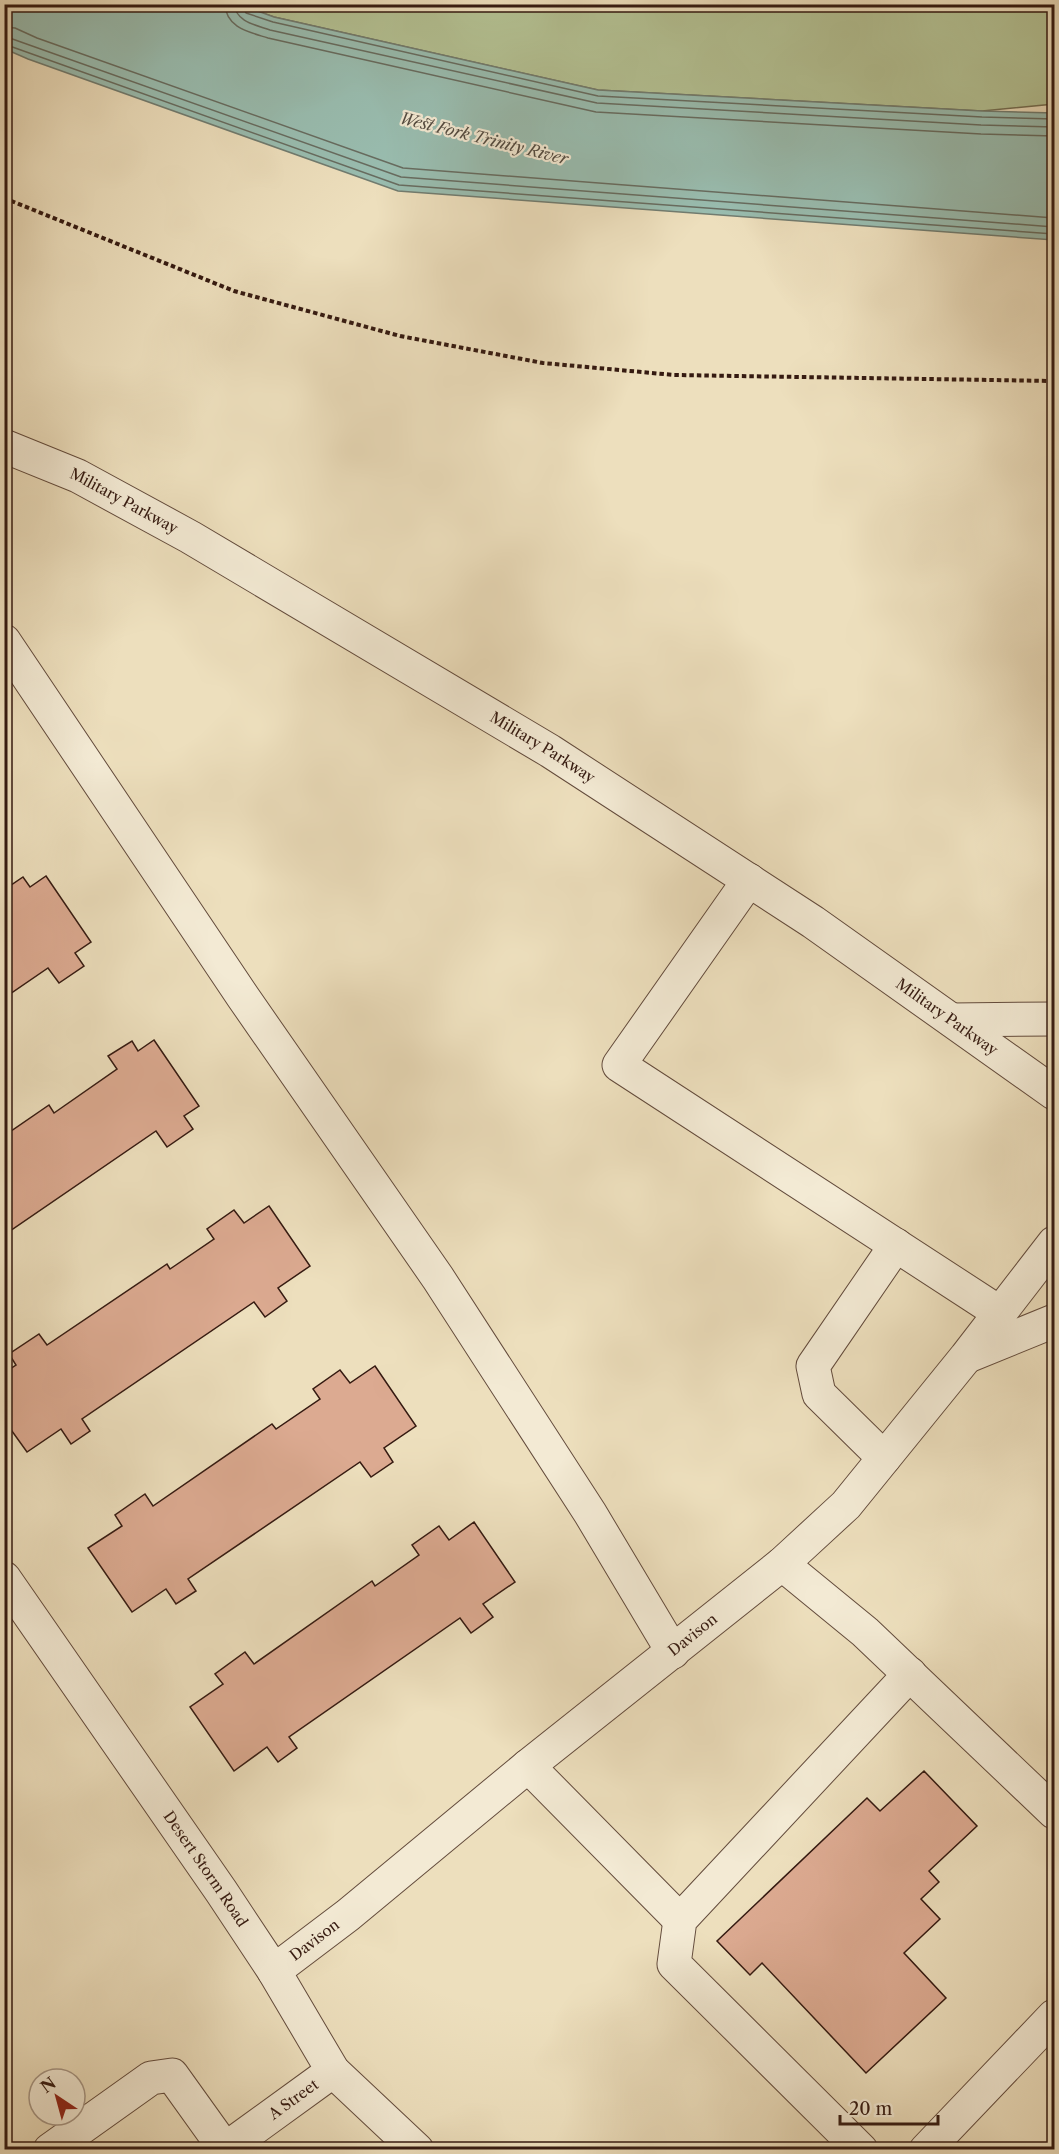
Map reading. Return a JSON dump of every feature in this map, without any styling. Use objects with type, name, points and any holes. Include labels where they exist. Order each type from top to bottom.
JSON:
[{"type":"street","name":"Military Parkway","points":[[4,446],[78,476],[190,537],[550,751],[813,922],[1054,1093]]},
{"type":"street","points":[[4,641],[243,997],[438,1278],[590,1513],[674,1652]]},
{"type":"street","points":[[749,880],[620,1065],[1000,1313]]},
{"type":"street","points":[[952,1020],[1054,1019]]},
{"type":"street","name":"Davison","points":[[274,1971],[348,1915],[528,1766],[782,1564],[846,1504],[966,1357],[1054,1243]]},
{"type":"street","points":[[884,1458],[819,1394],[813,1366],[896,1245]]},
{"type":"street","points":[[966,1357],[1054,1321]]},
{"type":"street","points":[[782,1564],[865,1632],[1054,1812]]},
{"type":"street","name":"Desert Storm Road","points":[[4,1578],[71,1672],[274,1971],[333,2071],[417,2150]]},
{"type":"street","points":[[861,2150],[675,1964],[680,1920],[910,1674]]},
{"type":"street","points":[[528,1766],[680,1920]]},
{"type":"street","points":[[926,2150],[1054,2016]]},
{"type":"street","name":"A Street","points":[[224,2149],[333,2071]]},
{"type":"street","points":[[50,2150],[151,2078],[172,2075],[224,2149]]},
{"type":"path","points":[[4,198],[234,291],[400,336],[543,363],[674,375],[1054,381]]},
{"type":"green space","points":[[241,5],[1054,5],[1054,104],[982,111],[598,90],[274,17]]},
{"type":"water","name":"West Fork Trinity River","points":[[5,4],[241,5],[274,17],[598,90],[1054,113],[1054,240],[398,191],[5,49]]},
{"type":"building","points":[[46,876],[91,942],[75,953],[84,966],[59,983],[48,968],[4,998],[4,909],[9,906],[4,900],[4,890],[23,877],[30,887]]},
{"type":"building","points":[[154,1040],[199,1106],[184,1116],[193,1129],[167,1147],[156,1131],[4,1235],[4,1136],[49,1105],[54,1113],[117,1069],[108,1056],[132,1041],[138,1051]]},
{"type":"building","points":[[269,1206],[310,1266],[278,1288],[287,1301],[265,1317],[254,1302],[82,1419],[90,1431],[71,1444],[61,1429],[27,1452],[4,1420],[4,1373],[16,1365],[9,1354],[39,1334],[47,1345],[167,1264],[170,1269],[214,1239],[207,1229],[234,1210],[244,1223]]},
{"type":"building","points":[[375,1366],[416,1426],[384,1448],[393,1462],[371,1477],[360,1462],[188,1579],[196,1591],[176,1604],[166,1589],[132,1612],[88,1548],[122,1526],[115,1515],[145,1494],[153,1506],[272,1424],[276,1429],[320,1399],[313,1389],[340,1370],[350,1383]]},
{"type":"building","points":[[474,1522],[515,1582],[483,1604],[493,1617],[471,1633],[460,1618],[289,1737],[297,1748],[278,1762],[267,1747],[234,1771],[190,1707],[223,1684],[215,1674],[245,1652],[254,1664],[372,1581],[375,1586],[419,1555],[412,1545],[439,1526],[449,1540]]},
{"type":"building","points":[[924,1771],[977,1826],[929,1871],[939,1882],[921,1899],[940,1919],[904,1953],[946,1998],[866,2073],[762,1963],[750,1975],[717,1941],[867,1798],[880,1811]]}]
